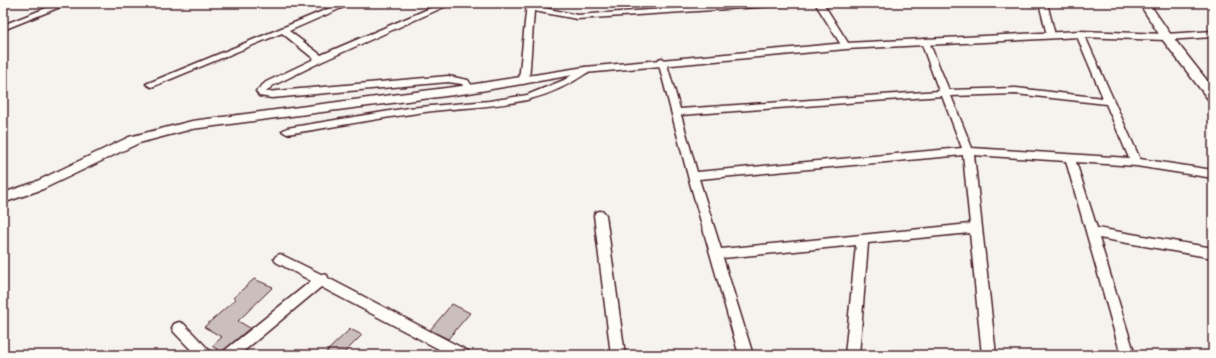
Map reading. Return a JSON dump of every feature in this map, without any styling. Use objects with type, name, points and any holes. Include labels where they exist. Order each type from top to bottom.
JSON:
[{"type":"main road","points":[[1144,3],[1166,37],[1213,96]]},
{"type":"street","points":[[3,28],[66,3]]},
{"type":"street","points":[[151,84],[349,3]]},
{"type":"street","points":[[449,3],[320,59],[269,84],[261,91],[262,94],[272,95],[434,79],[461,80],[465,82],[469,89]]},
{"type":"street","points":[[623,14],[631,3]]},
{"type":"street","points":[[524,81],[531,6],[577,17],[734,4],[786,3]]},
{"type":"street","points":[[819,3],[846,46]]},
{"type":"street","points":[[1043,3],[1051,35]]},
{"type":"street","points":[[283,30],[320,59]]},
{"type":"street","points":[[1080,34],[1136,162]]},
{"type":"street","points":[[3,198],[38,186],[134,140],[192,125],[469,89],[585,70],[662,61],[846,46],[1080,34],[1166,37],[1213,34]]},
{"type":"street","points":[[925,42],[968,151],[989,355]]},
{"type":"street","points":[[662,61],[693,176],[746,355]]},
{"type":"street","points":[[287,131],[424,109],[526,99],[557,89],[571,82],[585,70]]},
{"type":"street","points":[[676,112],[946,94],[1016,91],[1110,102]]},
{"type":"street","points":[[693,176],[968,151],[1136,162],[1213,174]]},
{"type":"street","points":[[1070,158],[1128,355]]},
{"type":"street","points":[[600,215],[618,355]]},
{"type":"street","points":[[716,254],[976,228]]},
{"type":"street","points":[[1092,232],[1213,253]]},
{"type":"street","points":[[852,355],[862,240]]},
{"type":"street","points":[[280,259],[463,355]]},
{"type":"street","points":[[229,355],[322,280]]},
{"type":"street","points":[[179,328],[205,355]]},
{"type":"building","points":[[254,279],[273,287],[238,321],[250,328],[222,352],[212,346],[222,337],[204,327],[236,299],[233,298]]},
{"type":"building","points":[[452,304],[470,313],[448,339],[430,330]]},
{"type":"building","points":[[350,329],[362,335],[342,355],[323,355]]}]
